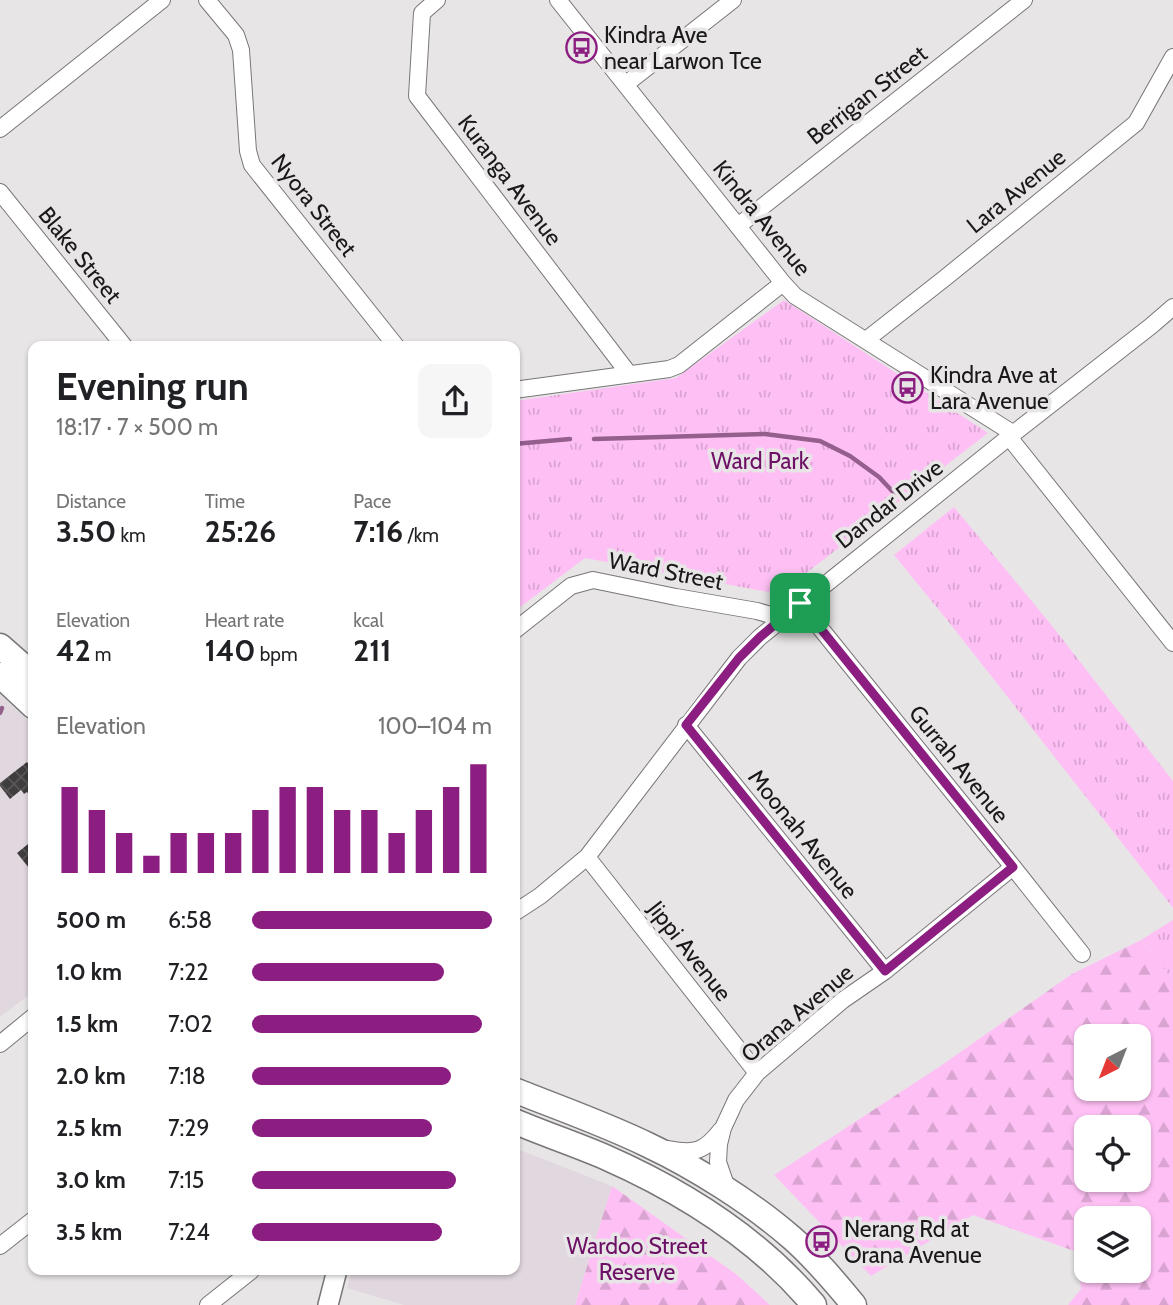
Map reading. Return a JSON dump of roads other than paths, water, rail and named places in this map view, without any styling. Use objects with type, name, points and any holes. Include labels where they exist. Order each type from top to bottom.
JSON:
[{"type":"main road","points":[[12,664],[28,696]]},
{"type":"main road","points":[[520,1092],[649,1145],[728,1191],[792,1238],[818,1263],[854,1305]]},
{"type":"main road","points":[[520,1123],[606,1157],[675,1192],[713,1216],[767,1258],[814,1305]]},
{"type":"street","points":[[0,129],[162,0]]},
{"type":"street","name":"Nyora Street","points":[[207,0],[236,35],[241,50],[248,151],[253,165],[392,341]]},
{"type":"street","name":"Kuranga Avenue","points":[[438,0],[422,13],[417,96],[629,374]]},
{"type":"street","name":"Kindra Avenue","points":[[558,0],[795,296],[1011,435],[1173,643]]},
{"type":"street","points":[[625,84],[733,0]]},
{"type":"street","name":"Berrigan Street","points":[[738,226],[1024,0]]},
{"type":"street","name":"Lara Avenue","points":[[866,340],[1136,123],[1173,57]]},
{"type":"street","name":"Blake Street","points":[[0,192],[120,341]]},
{"type":"street","points":[[520,389],[660,372],[680,365],[783,283]]},
{"type":"street","name":"Dandar Drive","points":[[520,909],[587,857],[686,725],[739,658],[760,637],[1173,307]]},
{"type":"street","name":"Ward Street","points":[[520,626],[571,586],[593,580],[757,611],[781,618]]},
{"type":"street","name":"Gurrah Avenue","points":[[800,603],[1082,954]]},
{"type":"street","points":[[0,631],[12,664]]},
{"type":"street","name":"Moonah Avenue","points":[[686,725],[885,971]]},
{"type":"street","name":"Jippi Avenue","points":[[587,857],[757,1073]]},
{"type":"street","name":"Orana Avenue","points":[[728,1191],[718,1158],[723,1128],[736,1100],[757,1073],[844,1000],[885,971],[1013,867]]},
{"type":"street","points":[[0,1044],[28,1021]]},
{"type":"street","name":"Orana Avenue","points":[[649,1145],[697,1151],[712,1141],[723,1128]]},
{"type":"street","points":[[0,1246],[28,1224]]},
{"type":"street","points":[[208,1305],[246,1275]]},
{"type":"street","points":[[328,1305],[336,1275]]},
{"type":"waterway","points":[[594,439],[765,434],[820,441],[850,456],[879,477],[894,493]]},
{"type":"waterway","points":[[520,443],[570,439]]},
{"type":"waterway","points":[[0,713],[2,708]]},
{"type":"place","name":"Kindra Ave near Larwon Tce","points":[[581,48]]},
{"type":"place","name":"Kindra Ave at Lara Avenue","points":[[907,388]]},
{"type":"place","name":"Nerang Rd at Orana Avenue","points":[[821,1242]]},
{"type":"park label","name":"Ward Park","points":[[760,461]]},
{"type":"park label","name":"Wardoo Street Reserve","points":[[637,1259]]}]
